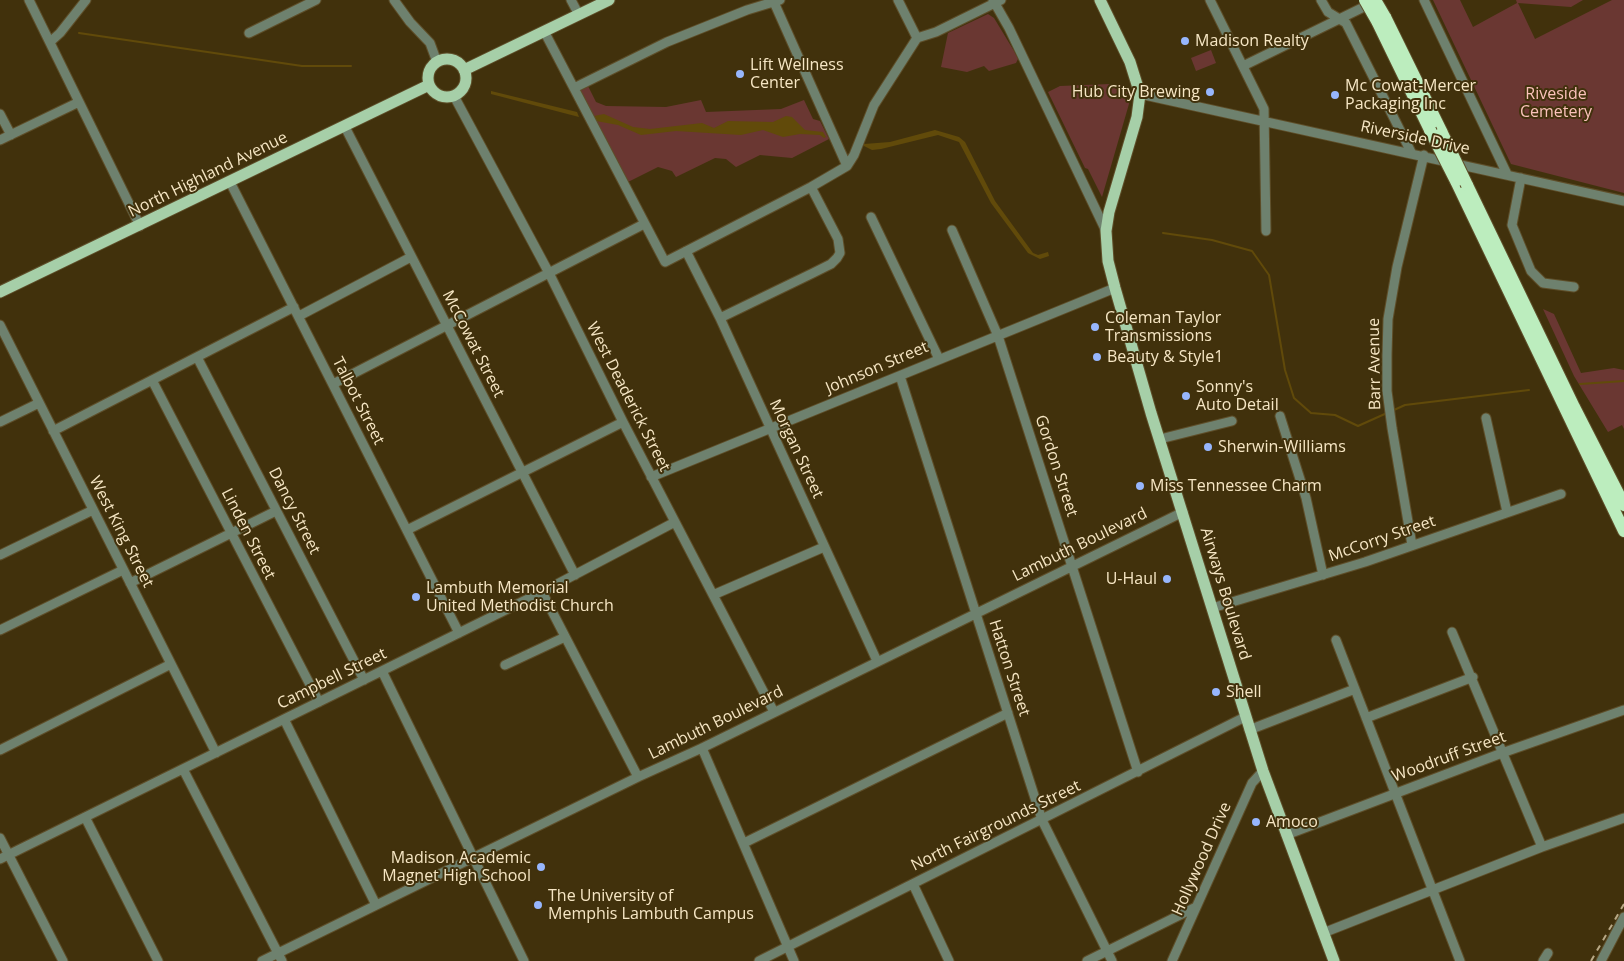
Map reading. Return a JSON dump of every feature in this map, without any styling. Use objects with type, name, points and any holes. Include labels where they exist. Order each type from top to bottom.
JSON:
[{"type":"highway","points":[[1365,0],[1381,19]]},
{"type":"highway","points":[[1375,0],[1381,19],[1461,183],[1624,505]]},
{"type":"highway","points":[[1461,183],[1624,530]]},
{"type":"main road","points":[[464,70],[609,0]]},
{"type":"main road","points":[[1100,0],[1130,62],[1140,94]]},
{"type":"main road","points":[[449,60],[460,65],[464,70],[466,76],[463,88],[454,96],[448,97],[436,94],[429,85],[429,72],[437,62],[449,60]]},
{"type":"main road","name":"North Highland Avenue","points":[[0,292],[429,85]]},
{"type":"main road","name":"Airways Boulevard","points":[[1140,94],[1137,117],[1109,212],[1106,231],[1108,261],[1160,439],[1262,771],[1334,961]]},
{"type":"street","points":[[29,0],[140,226]]},
{"type":"street","points":[[50,42],[60,34],[86,0]]},
{"type":"street","points":[[248,33],[316,0]]},
{"type":"street","points":[[394,0],[410,22],[430,43],[437,62]]},
{"type":"street","points":[[571,0],[579,15]]},
{"type":"street","points":[[898,0],[917,38]]},
{"type":"street","points":[[1210,0],[1264,109],[1266,232]]},
{"type":"street","points":[[1321,0],[1328,12],[1346,23],[1411,152]]},
{"type":"street","points":[[1243,66],[1379,0]]},
{"type":"street","points":[[1424,0],[1507,174]]},
{"type":"street","points":[[574,88],[667,42],[747,10],[776,1],[847,166]]},
{"type":"street","points":[[544,31],[665,262],[811,187],[847,166],[854,155],[874,105],[917,38],[936,32],[996,1],[1106,231]]},
{"type":"street","name":"Riverside Drive","points":[[1140,94],[1411,152],[1624,201]]},
{"type":"street","name":"West Deaderick Street","points":[[454,96],[549,273],[651,477],[774,712]]},
{"type":"street","points":[[0,140],[79,102]]},
{"type":"street","points":[[0,114],[10,135]]},
{"type":"street","name":"McCowat Street","points":[[345,127],[575,575]]},
{"type":"street","name":"Barr Avenue","points":[[1412,545],[1389,406],[1388,319],[1402,245],[1424,156]]},
{"type":"street","points":[[1521,178],[1512,226],[1531,270],[1543,283],[1574,287]]},
{"type":"street","name":"Talbot Street","points":[[230,182],[459,633]]},
{"type":"street","points":[[720,318],[813,274],[837,258],[840,253],[838,239],[811,187]]},
{"type":"street","points":[[871,217],[939,359]]},
{"type":"street","points":[[333,384],[644,224]]},
{"type":"street","name":"Gordon Street","points":[[952,230],[998,336],[1138,772]]},
{"type":"street","name":"Morgan Street","points":[[686,251],[720,318],[769,429],[877,661]]},
{"type":"street","points":[[299,316],[411,257]]},
{"type":"street","name":"Johnson Street","points":[[651,477],[1115,288]]},
{"type":"street","points":[[53,431],[294,307]]},
{"type":"street","name":"West King Street","points":[[0,325],[216,753]]},
{"type":"street","name":"Dancy Street","points":[[197,357],[364,680]]},
{"type":"street","name":"Hatton Street","points":[[900,376],[1042,820],[1112,961]]},
{"type":"street","name":"Linden Street","points":[[152,380],[319,702]]},
{"type":"street","points":[[0,422],[39,403]]},
{"type":"street","points":[[1280,416],[1306,498],[1323,575]]},
{"type":"street","points":[[1486,418],[1507,512]]},
{"type":"street","points":[[1160,439],[1232,421]]},
{"type":"street","points":[[407,530],[623,422]]},
{"type":"street","name":"McCorry Street","points":[[1212,608],[1323,575],[1561,494]]},
{"type":"street","points":[[0,555],[93,510]]},
{"type":"street","points":[[130,583],[276,511]]},
{"type":"street","name":"Lambuth Boulevard","points":[[262,961],[280,957],[376,904],[702,748],[1183,512]]},
{"type":"street","name":"Campbell Street","points":[[0,859],[542,592],[675,522]]},
{"type":"street","points":[[713,596],[824,547]]},
{"type":"street","points":[[0,630],[123,570]]},
{"type":"street","points":[[542,592],[638,777]]},
{"type":"street","points":[[1452,632],[1473,677],[1502,753],[1542,847]]},
{"type":"street","points":[[504,665],[565,637]]},
{"type":"street","points":[[1336,640],[1460,961]]},
{"type":"street","points":[[0,750],[171,664]]},
{"type":"street","points":[[382,671],[524,961]]},
{"type":"street","points":[[1366,718],[1473,677]]},
{"type":"street","points":[[1249,730],[1355,689]]},
{"type":"street","name":"Woodruff Street","points":[[1286,835],[1502,753],[1624,710]]},
{"type":"street","points":[[744,843],[1008,713]]},
{"type":"street","name":"North Fairgrounds Street","points":[[758,961],[1245,717]]},
{"type":"street","points":[[284,719],[376,904]]},
{"type":"street","points":[[702,748],[794,961]]},
{"type":"street","points":[[183,769],[280,957]]},
{"type":"street","name":"Hollywood Drive","points":[[1172,961],[1252,783],[1262,771]]},
{"type":"street","points":[[85,817],[158,961]]},
{"type":"street","points":[[1323,933],[1542,847],[1624,818]]},
{"type":"street","points":[[0,838],[63,961]]},
{"type":"street","points":[[913,884],[949,961]]},
{"type":"street","points":[[1088,961],[1196,907]]},
{"type":"street","points":[[1600,961],[1624,917]]},
{"type":"green space","name":"Riveside Cemetery","points":[[1433,0],[1460,0],[1473,27],[1517,3],[1516,0],[1583,0],[1571,7],[1518,3],[1535,39],[1612,0],[1624,0],[1624,193],[1511,164]]},
{"type":"green space","points":[[988,14],[994,18],[1014,51],[1018,59],[1016,63],[989,71],[984,66],[967,72],[941,67],[948,33]]},
{"type":"green space","points":[[1211,50],[1216,63],[1196,71],[1191,58]]},
{"type":"green space","points":[[1125,85],[1131,97],[1102,197],[1088,169],[1085,168],[1048,92],[1060,86]]},
{"type":"green space","points":[[588,86],[596,102],[606,106],[666,107],[701,100],[706,112],[781,109],[804,100],[813,119],[820,121],[829,139],[792,158],[760,155],[736,167],[726,159],[715,158],[676,177],[672,171],[658,167],[626,183],[580,95],[581,89]]},
{"type":"green space","points":[[1543,309],[1554,314],[1581,373],[1614,368],[1624,370],[1624,429],[1622,425],[1608,432],[1574,376]]},
{"type":"shaded area","points":[[491,91],[577,112],[579,117],[491,94]]},
{"type":"shaded area","points":[[604,114],[633,127],[650,129],[702,123],[714,128],[728,121],[773,122],[786,116],[792,117],[805,130],[823,132],[826,137],[800,134],[783,137],[763,130],[741,135],[676,131],[641,135],[618,125],[596,121],[594,116]]},
{"type":"shaded area","points":[[935,130],[959,137],[965,142],[995,201],[1033,253],[1038,255],[1048,252],[1049,256],[1040,259],[1028,253],[991,203],[959,142],[938,135],[881,149],[872,150],[864,146],[864,144],[890,142]]},
{"type":"waterway","points":[[79,33],[302,66],[351,66]]},
{"type":"waterway","points":[[1163,233],[1212,240],[1252,251],[1269,275],[1285,370],[1294,398],[1311,413],[1335,415],[1358,426],[1387,413]]},
{"type":"waterway","points":[[1580,384],[1624,381]]},
{"type":"waterway","points":[[1394,410],[1405,405],[1529,390]]},
{"type":"railway","points":[[1591,961],[1624,904]]},
{"type":"place","name":"Madison Realty","points":[[1185,41]]},
{"type":"place","name":"Lift Wellness Center","points":[[740,74]]},
{"type":"place","name":"Hub City Brewing","points":[[1210,92]]},
{"type":"place","name":"Mc Cowat-Mercer Packaging Inc","points":[[1335,95]]},
{"type":"place","name":"Coleman Taylor Transmissions","points":[[1095,327]]},
{"type":"place","name":"Beauty & Style1","points":[[1097,357]]},
{"type":"place","name":"Sonny's Auto Detail","points":[[1186,396]]},
{"type":"place","name":"Sherwin-Williams","points":[[1208,447]]},
{"type":"place","name":"Miss Tennessee Charm","points":[[1140,486]]},
{"type":"place","name":"U-Haul","points":[[1167,579]]},
{"type":"place","name":"Lambuth Memorial United Methodist Church","points":[[416,597]]},
{"type":"place","name":"Shell","points":[[1216,692]]},
{"type":"place","name":"Amoco","points":[[1256,822]]},
{"type":"place","name":"Madison Academic Magnet High School","points":[[541,867]]},
{"type":"place","name":"The University of Memphis Lambuth Campus","points":[[538,905]]}]
